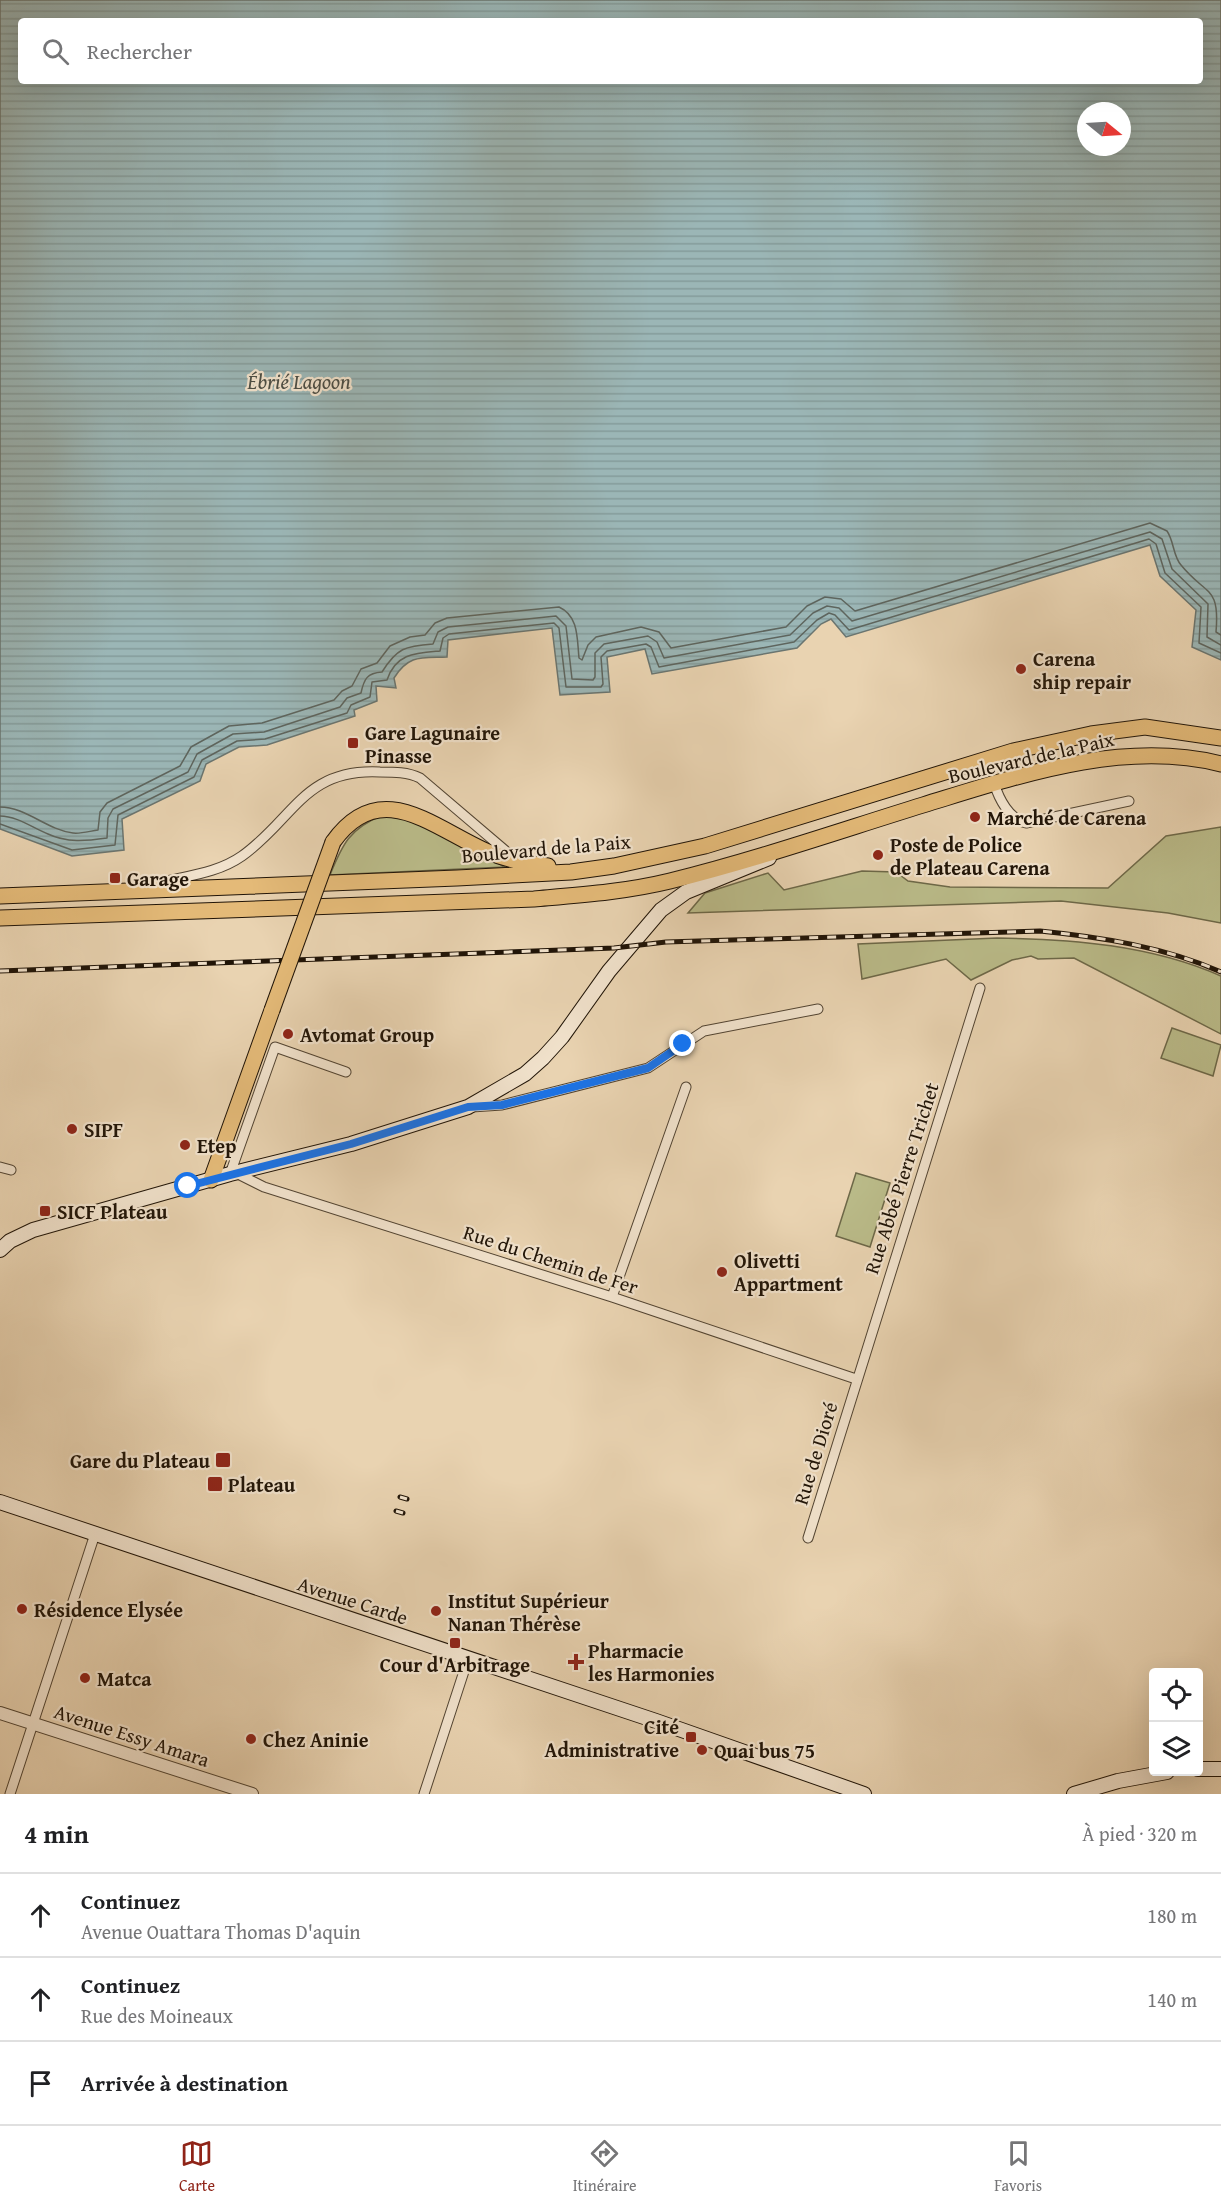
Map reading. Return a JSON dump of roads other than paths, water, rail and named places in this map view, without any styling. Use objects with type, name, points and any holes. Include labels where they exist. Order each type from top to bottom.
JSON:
[{"type":"main road","name":"Boulevard de la Paix","points":[[0,896],[141,888],[230,888],[571,872],[614,866],[705,846],[1012,751],[1091,734],[1145,727],[1221,738]]},
{"type":"main road","name":"Boulevard de la Paix","points":[[0,918],[534,899],[618,891],[669,881],[994,783],[1098,759],[1145,755],[1197,758],[1221,764]]},
{"type":"main road","points":[[211,1180],[333,842],[350,821],[365,813],[388,808],[414,814],[487,851],[518,862],[571,872]]},
{"type":"main road","points":[[0,1250],[10,1241],[33,1230],[233,1174],[351,1144],[468,1107],[525,1074],[543,1058],[609,971],[661,910],[686,892],[753,866],[779,849]]},
{"type":"main road","name":"Avenue Carde","points":[[0,1502],[468,1659],[838,1790],[864,1794]]},
{"type":"main road","points":[[1203,1769],[1221,1770]]},
{"type":"main road","points":[[1074,1794],[1118,1781],[1149,1775]]},
{"type":"street","points":[[141,888],[220,868],[258,843],[320,784],[337,775],[352,771],[406,773],[420,778],[518,862]]},
{"type":"street","points":[[994,783],[1002,803],[1021,822],[1026,823],[1129,801]]},
{"type":"street","name":"Rue Abbé Pierre Trichet","points":[[856,1379],[980,988]]},
{"type":"street","points":[[468,1107],[502,1105],[634,1072],[660,1061],[693,1036],[704,1031],[818,1009]]},
{"type":"street","points":[[233,1174],[275,1047],[346,1072]]},
{"type":"street","points":[[612,1297],[686,1087]]},
{"type":"street","points":[[0,1167],[11,1170]]},
{"type":"street","name":"Rue du Chemin de Fer","points":[[233,1174],[264,1187],[612,1297],[856,1379]]},
{"type":"street","name":"Rue de Dioré","points":[[808,1538],[856,1379]]},
{"type":"street","points":[[10,1794],[94,1534]]},
{"type":"street","points":[[424,1794],[468,1659]]},
{"type":"street","name":"Avenue Essy Amara","points":[[0,1713],[252,1794]]},
{"type":"water","name":"Ébrié Lagoon","points":[[0,0],[1221,0],[1221,660],[1192,647],[1196,610],[1160,576],[1150,545],[846,637],[831,619],[821,624],[797,648],[652,674],[645,649],[607,657],[610,692],[560,695],[552,628],[448,640],[447,657],[411,661],[394,678],[396,688],[376,686],[377,701],[354,710],[355,716],[267,745],[239,747],[206,764],[200,781],[122,819],[124,850],[72,856],[0,829]]},
{"type":"railway","points":[[0,971],[614,948],[666,942],[1040,931],[1132,944],[1178,956],[1221,972]]},
{"type":"railway","points":[[400,1497],[407,1499]]},
{"type":"railway","points":[[396,1511],[403,1513]]},
{"type":"place","name":"Carena ship repair","points":[[1021,669]]},
{"type":"place","name":"Gare Lagunaire Pinasse","points":[[353,743]]},
{"type":"place","name":"Marché de Carena","points":[[975,817]]},
{"type":"place","name":"Poste de Police de Plateau Carena","points":[[878,855]]},
{"type":"place","name":"Garage","points":[[115,878]]},
{"type":"place","name":"Avtomat Group","points":[[288,1034]]},
{"type":"place","name":"SIPF","points":[[72,1129]]},
{"type":"place","name":"Etep","points":[[185,1145]]},
{"type":"place","name":"SICF Plateau","points":[[45,1211]]},
{"type":"place","name":"Olivetti Appartment","points":[[722,1272]]},
{"type":"place","name":"Gare du Plateau","points":[[223,1460]]},
{"type":"place","name":"Plateau","points":[[215,1484]]},
{"type":"place","name":"Résidence Elysée","points":[[22,1609]]},
{"type":"place","name":"Institut Supérieur Nanan Thérèse","points":[[436,1611]]},
{"type":"place","name":"Cour d'Arbitrage","points":[[455,1643]]},
{"type":"place","name":"Pharmacie les Harmonies","points":[[576,1662]]},
{"type":"place","name":"Matca","points":[[85,1678]]},
{"type":"place","name":"Cité Administrative","points":[[691,1737]]},
{"type":"place","name":"Chez Aninie","points":[[251,1739]]},
{"type":"place","name":"Quai bus 75","points":[[702,1750]]}]
